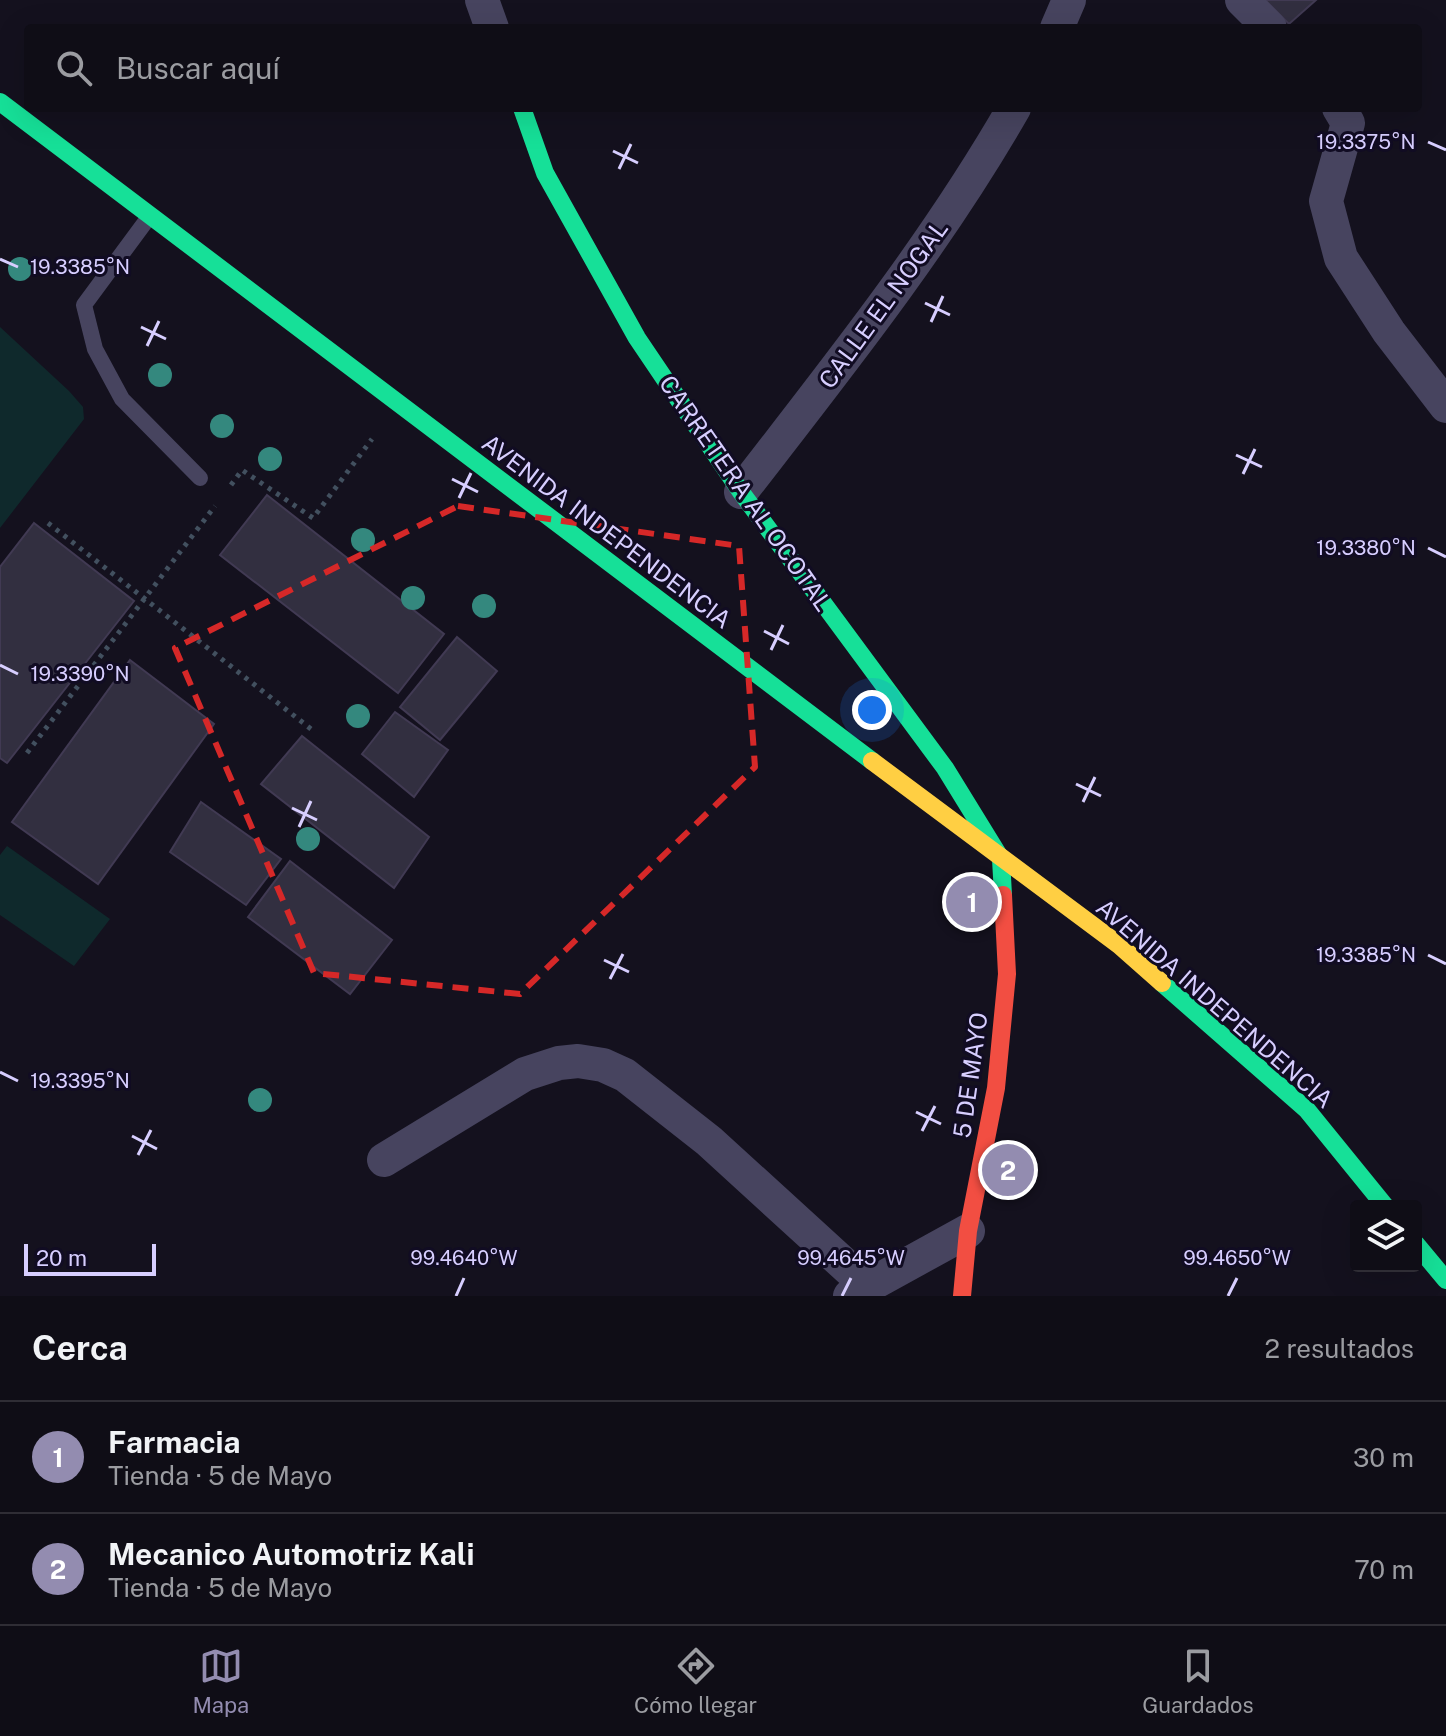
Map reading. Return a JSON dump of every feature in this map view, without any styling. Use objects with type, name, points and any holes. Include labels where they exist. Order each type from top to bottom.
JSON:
[{"type":"street","points":[[482,0],[491,24]]},
{"type":"street","points":[[1059,24],[1069,0]]},
{"type":"street","points":[[1242,0],[1266,24]]},
{"type":"street","name":"AVENIDA INDEPENDENCIA","points":[[0,102],[1119,945],[1307,1110],[1380,1200]]},
{"type":"street","name":"CARRETERA AL OCOTAL","points":[[523,112],[545,173],[637,338],[741,492],[945,768],[1001,859]]},
{"type":"street","name":"CALLE EL NOGAL","points":[[741,492],[869,326],[974,179],[1012,112]]},
{"type":"street","points":[[1341,112],[1348,123],[1326,201],[1341,258],[1389,332],[1446,406]]},
{"type":"street","name":"5 DE MAYO","points":[[962,1296],[968,1231],[996,1088],[1007,974],[1001,859]]},
{"type":"street","points":[[384,1160],[525,1074],[559,1063],[578,1061],[603,1065],[625,1075],[709,1141],[859,1291],[968,1231]]},
{"type":"street","points":[[1422,1251],[1446,1280]]},
{"type":"lane","points":[[150,216],[84,305],[95,349],[122,399],[200,478]]},
{"type":"path","points":[[27,753],[242,470],[313,518],[400,404]]},
{"type":"path","points":[[48,523],[311,729]]},
{"type":"highlighted area","points":[[458,506],[739,546],[755,767],[520,994],[314,973],[175,648]]},
{"type":"green space","points":[[0,327],[69,391],[83,407],[84,419],[0,528]]},
{"type":"green space","points":[[7,846],[110,919],[74,966],[0,915],[0,855]]},
{"type":"building","points":[[1265,0],[1316,0],[1289,24]]},
{"type":"building","points":[[267,495],[444,634],[398,693],[220,555]]},
{"type":"building","points":[[34,523],[134,601],[7,763],[0,758],[0,567]]},
{"type":"building","points":[[457,637],[497,671],[440,740],[400,707]]},
{"type":"building","points":[[130,660],[214,724],[98,884],[12,822]]},
{"type":"building","points":[[395,712],[448,750],[414,797],[362,754]]},
{"type":"building","points":[[302,736],[429,837],[394,888],[261,784]]},
{"type":"building","points":[[201,802],[281,859],[246,905],[170,852]]},
{"type":"building","points":[[290,861],[392,940],[350,994],[248,917]]},
{"type":"traffic: fast","points":[[0,102],[872,761]]},
{"type":"traffic: fast","points":[[523,112],[545,173],[637,338],[741,492],[945,768],[1001,859],[1003,895]]},
{"type":"traffic: fast","points":[[1162,983],[1307,1110],[1380,1200]]},
{"type":"traffic: fast","points":[[1422,1251],[1446,1280]]},
{"type":"traffic: slow","points":[[872,761],[1119,945],[1162,983]]},
{"type":"traffic: jam","points":[[962,1296],[968,1231],[996,1088],[1007,974],[1003,895]]},
{"type":"place","name":"Farmacia","points":[[972,902]]},
{"type":"place","name":"Mecanico Automotriz Kali","points":[[1008,1170]]}]
